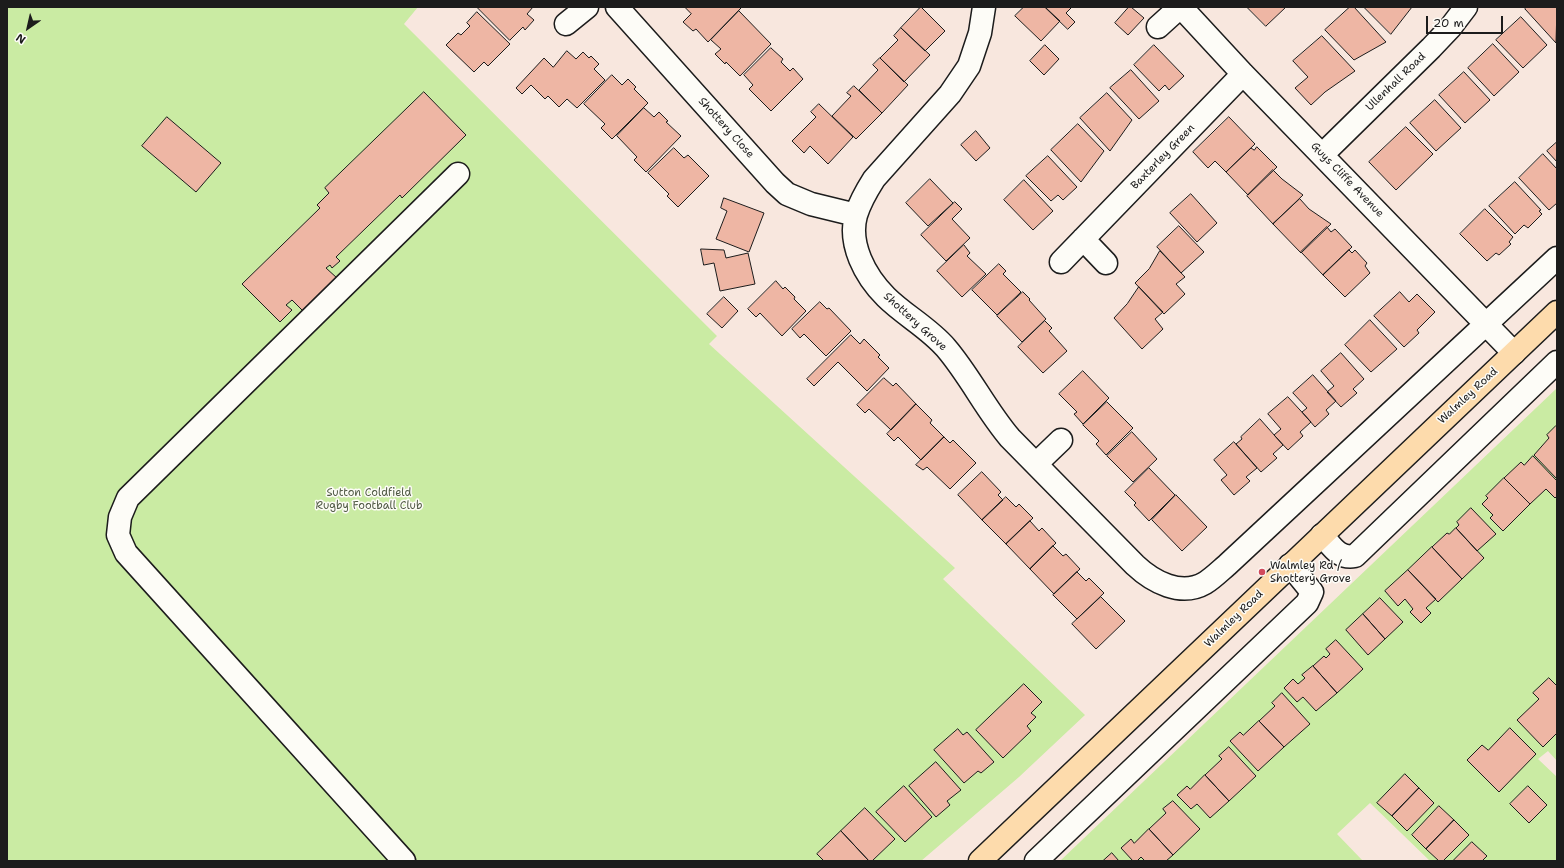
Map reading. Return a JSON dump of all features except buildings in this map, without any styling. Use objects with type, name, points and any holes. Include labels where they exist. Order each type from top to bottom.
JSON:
[{"type":"main road","name":"Walmley Road","points":[[980,861],[1557,312]]},
{"type":"street","points":[[566,24],[586,7]]},
{"type":"street","name":"Shottery Close","points":[[618,7],[775,183],[787,194],[811,204],[856,215]]},
{"type":"street","name":"Shottery Grove","points":[[984,7],[980,33],[969,66],[950,94],[874,179],[866,193],[856,215],[854,232],[857,249],[868,276],[886,297],[945,347],[955,359],[994,420],[1010,438],[1135,565],[1151,579],[1175,588],[1190,588],[1205,583],[1228,565],[1487,324]]},
{"type":"street","name":"Guys Cliffe Avenue","points":[[1158,27],[1180,7],[1243,74],[1514,353]]},
{"type":"street","name":"Ullenhall Road","points":[[1322,155],[1431,48],[1450,28],[1466,7]]},
{"type":"street","name":"Baxterley Green","points":[[1061,262],[1243,74]]},
{"type":"street","points":[[404,861],[126,553],[118,535],[120,517],[128,498],[458,174]]},
{"type":"street","points":[[1083,240],[1106,263]]},
{"type":"street","points":[[1487,324],[1557,258]]},
{"type":"street","points":[[1322,534],[1340,554],[1346,557],[1355,556],[1557,362]]},
{"type":"street","points":[[1036,464],[1061,440]]},
{"type":"street","points":[[1036,861],[1307,604],[1312,592],[1290,565]]},
{"type":"green space","name":"Sutton Coldfield Rugby Football Club","points":[[7,7],[418,7],[404,24],[717,336],[709,344],[955,568],[943,579],[1085,715],[1019,777],[921,861],[7,861]]},
{"type":"green space","points":[[1557,388],[1557,761],[1548,751],[1538,759],[1557,777],[1557,861],[1430,861],[1370,803],[1337,834],[1363,861],[1060,861]]},
{"type":"place","name":"Walmley Rd / Shottery Grove","points":[[1262,572]]}]
